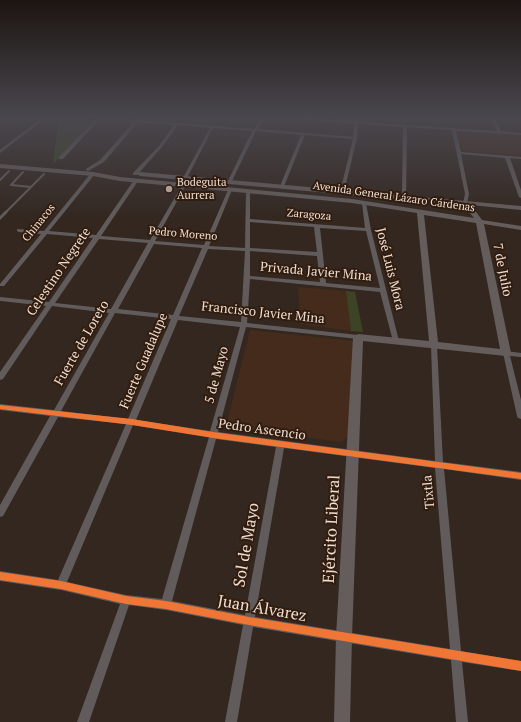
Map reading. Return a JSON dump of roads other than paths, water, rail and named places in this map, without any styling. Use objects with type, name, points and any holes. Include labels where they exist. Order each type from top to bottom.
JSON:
[{"type":"street","points":[[60,158],[67,151]]},
{"type":"street","name":"Chinacos","points":[[2,285],[90,174],[111,151]]},
{"type":"street","name":"Celestino Negrete","points":[[0,377],[97,236],[135,177],[157,151]]},
{"type":"street","name":"Fuerte de Loreto","points":[[0,513],[153,241],[200,151]]},
{"type":"street","points":[[230,181],[245,151]]},
{"type":"street","points":[[282,186],[296,151]]},
{"type":"street","points":[[342,192],[352,151]]},
{"type":"street","points":[[405,151],[404,198],[423,207],[462,214],[479,220]]},
{"type":"street","points":[[465,203],[467,194],[459,153],[521,158]]},
{"type":"street","points":[[507,157],[521,197]]},
{"type":"street","name":"Avenida General Lázaro Cárdenas","points":[[0,163],[120,179],[159,176],[205,187],[364,202],[521,228]]},
{"type":"street","name":"Avenida General Lázaro Cárdenas","points":[[0,166],[135,177],[155,183],[208,179],[521,208]]},
{"type":"street","points":[[0,170],[44,174],[90,174]]},
{"type":"street","points":[[155,183],[153,179],[159,176]]},
{"type":"street","points":[[205,187],[212,185],[213,182],[208,179]]},
{"type":"street","name":"Fuerte Guadalupe","points":[[61,585],[230,190]]},
{"type":"street","name":"5 de Mayo","points":[[166,605],[244,324],[247,277],[248,192]]},
{"type":"street","name":"José Luis Mora","points":[[364,202],[368,230],[396,341]]},
{"type":"street","name":"7 de Julio","points":[[465,203],[479,220],[506,353],[521,416]]},
{"type":"street","name":"Tixtla","points":[[420,212],[434,346],[439,464],[462,722]]},
{"type":"street","name":"Zaragoza","points":[[248,220],[368,230]]},
{"type":"street","points":[[317,226],[323,284]]},
{"type":"street","name":"Pedro Moreno","points":[[19,230],[153,241],[205,247],[320,254]]},
{"type":"street","name":"Privada Javier Mina","points":[[247,277],[383,290]]},
{"type":"street","name":"Francisco Javier Mina","points":[[1,299],[521,354]]},
{"type":"street","name":"Ejército Liberal","points":[[342,722],[344,636],[358,337]]},
{"type":"street","name":"Pedro Ascencio","points":[[0,407],[132,422],[213,435],[521,476]]},
{"type":"street","name":"Sol de Mayo","points":[[231,722],[281,444]]},
{"type":"street","name":"Juan Álvarez","points":[[0,576],[61,585],[126,600],[166,605],[249,621],[521,666]]},
{"type":"street","points":[[83,722],[126,600]]},
{"type":"lane","points":[[0,180],[9,171]]},
{"type":"lane","points":[[23,172],[11,185],[31,187]]},
{"type":"lane","points":[[0,218],[44,174]]},
{"type":"place","name":"Bodeguita Aurrera","points":[[169,189]]}]
